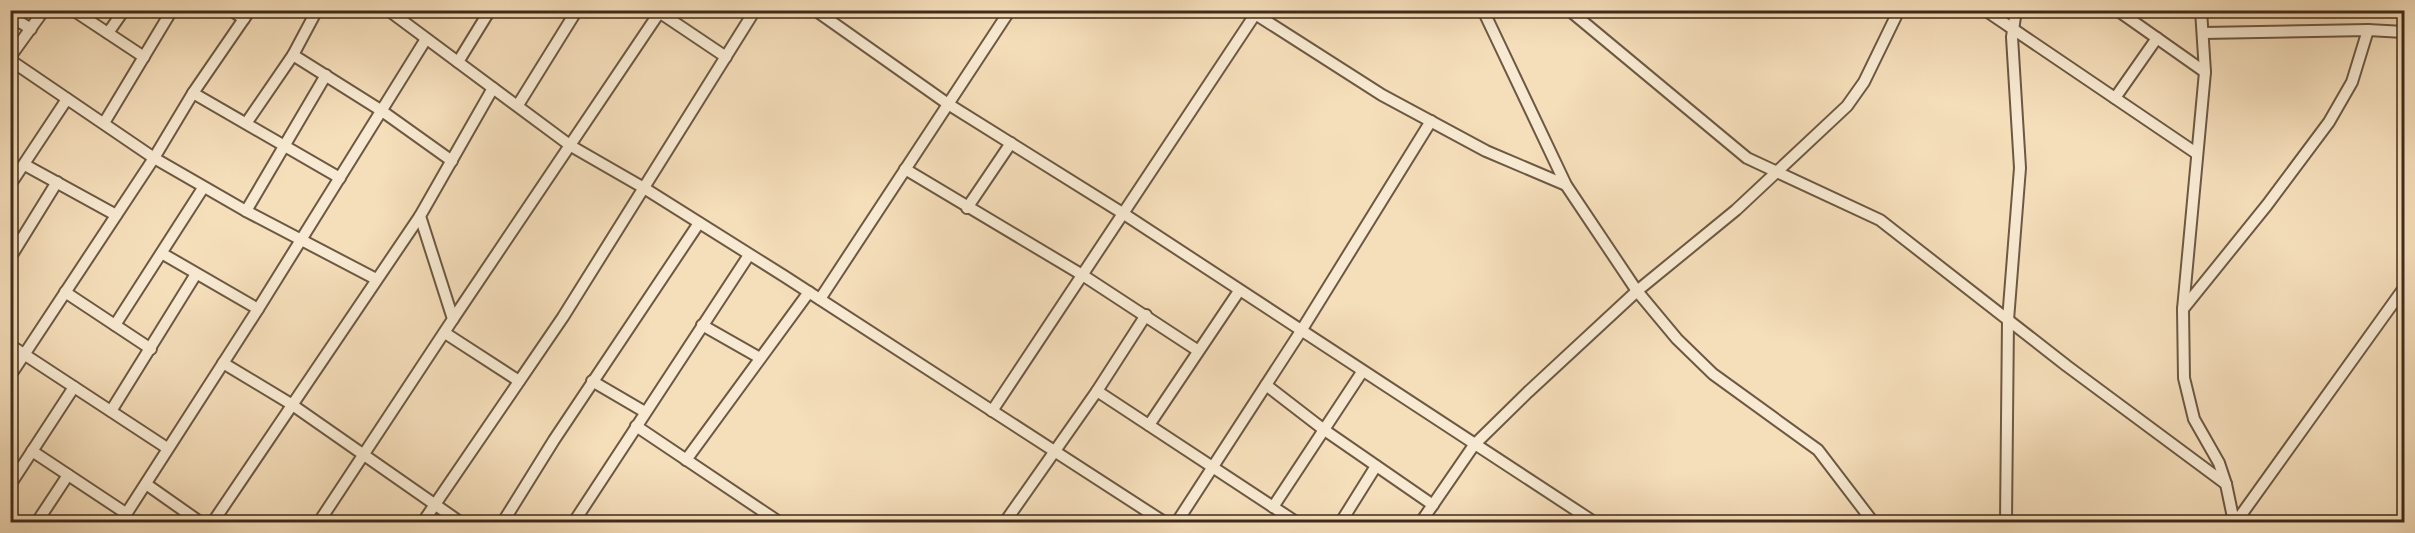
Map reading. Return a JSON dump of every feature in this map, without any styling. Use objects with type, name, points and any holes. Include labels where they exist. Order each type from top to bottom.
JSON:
[{"type":"street","points":[[45,10],[10,58],[154,158],[203,188],[376,279]]},
{"type":"street","points":[[73,10],[144,57]]},
{"type":"street","points":[[108,33],[123,10]]},
{"type":"street","points":[[104,123],[172,10]]},
{"type":"street","points":[[10,376],[154,158],[193,93],[247,15],[231,10]]},
{"type":"street","points":[[247,122],[294,55],[317,10]]},
{"type":"street","points":[[458,62],[490,10]]},
{"type":"street","points":[[518,105],[577,10]]},
{"type":"street","points":[[423,522],[563,317],[755,10]]},
{"type":"street","points":[[814,10],[948,104],[1124,214],[1594,522]]},
{"type":"street","points":[[820,299],[1010,10]]},
{"type":"street","points":[[1483,10],[1566,185],[1637,291],[1677,339],[1713,374],[1818,450],[1873,522]]},
{"type":"street","points":[[1569,10],[1747,158],[1880,220],[2008,320],[2226,484]]},
{"type":"street","points":[[1421,522],[1474,445],[1580,341],[1736,210],[1847,106],[1864,82],[1899,10]]},
{"type":"street","points":[[1985,10],[2196,153]]},
{"type":"street","points":[[2006,522],[2008,320],[2020,168],[2013,29],[2016,10]]},
{"type":"street","points":[[2117,10],[2205,72]]},
{"type":"street","points":[[2201,10],[2205,72],[2183,309],[2184,378],[2194,419],[2219,463],[2235,522]]},
{"type":"street","points":[[320,522],[453,318],[571,146],[659,11],[726,57]]},
{"type":"street","points":[[394,12],[426,39],[571,146],[644,188],[809,292],[1164,522]]},
{"type":"street","points":[[992,411],[1084,276],[1254,12],[1362,83],[1486,151],[1566,185]]},
{"type":"street","points":[[10,16],[31,29]]},
{"type":"street","points":[[2203,33],[2368,30],[2404,32]]},
{"type":"street","points":[[2183,309],[2267,205],[2329,122],[2352,82],[2368,30]]},
{"type":"street","points":[[2115,98],[2157,38]]},
{"type":"street","points":[[32,452],[68,475],[124,518],[258,309],[426,39]]},
{"type":"street","points":[[294,55],[382,111],[452,161]]},
{"type":"street","points":[[246,211],[326,75]]},
{"type":"street","points":[[213,522],[420,216],[493,88]]},
{"type":"street","points":[[193,93],[247,122],[340,178]]},
{"type":"street","points":[[10,185],[67,99]]},
{"type":"street","points":[[1177,522],[1301,331],[1431,121]]},
{"type":"street","points":[[967,208],[1011,143]]},
{"type":"street","points":[[24,165],[116,215]]},
{"type":"street","points":[[905,169],[1084,276],[1197,350]]},
{"type":"street","points":[[11,254],[57,182]]},
{"type":"street","points":[[115,325],[163,254],[203,188]]},
{"type":"street","points":[[420,216],[453,318]]},
{"type":"street","points":[[503,522],[592,381],[699,223]]},
{"type":"street","points":[[163,254],[258,309]]},
{"type":"street","points":[[574,522],[749,255]]},
{"type":"street","points":[[111,411],[196,274]]},
{"type":"street","points":[[2235,522],[2404,288]]},
{"type":"street","points":[[1149,425],[1197,350],[1239,291]]},
{"type":"street","points":[[65,292],[151,349]]},
{"type":"street","points":[[686,460],[809,292]]},
{"type":"street","points":[[1005,522],[1097,391],[1146,315]]},
{"type":"street","points":[[702,325],[760,358]]},
{"type":"street","points":[[445,333],[519,381]]},
{"type":"street","points":[[10,345],[167,448]]},
{"type":"street","points":[[223,363],[291,404],[460,522]]},
{"type":"street","points":[[1273,507],[1362,372]]},
{"type":"street","points":[[592,381],[645,412]]},
{"type":"street","points":[[1266,385],[1323,429],[1433,505]]},
{"type":"street","points":[[10,485],[74,387]]},
{"type":"street","points":[[1097,391],[1296,522]]},
{"type":"street","points":[[636,426],[779,522]]},
{"type":"street","points":[[1341,522],[1377,466]]},
{"type":"street","points":[[37,522],[68,475]]},
{"type":"street","points":[[146,484],[200,522]]}]
